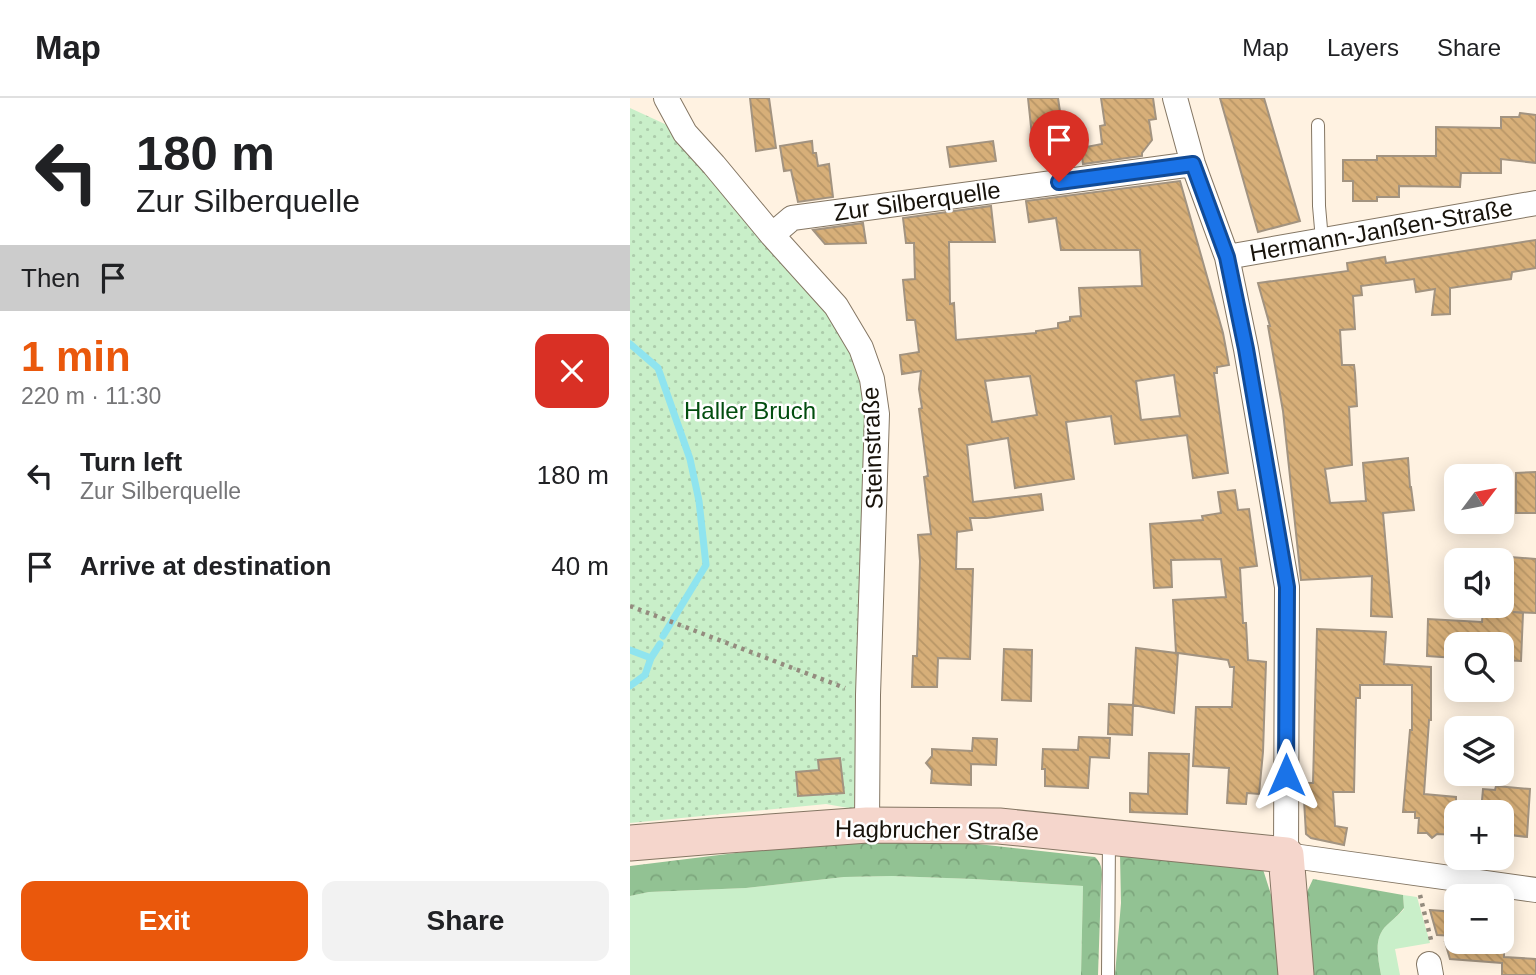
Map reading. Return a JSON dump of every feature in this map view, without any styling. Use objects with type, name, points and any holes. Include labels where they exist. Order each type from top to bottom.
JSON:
[{"type":"main road","name":"Hagbrucher Straße","points":[[630,843],[867,825],[999,826],[1286,855]]},
{"type":"main road","points":[[1286,855],[1296,975]]},
{"type":"street","name":"Steinstraße","points":[[666,98],[685,133],[836,306],[861,348],[872,379],[877,414],[867,825]]},
{"type":"street","points":[[1175,98],[1193,164],[1227,257],[1246,349],[1287,587],[1286,855],[1536,890]]},
{"type":"street","name":"Zur Silberquelle","points":[[772,235],[792,218],[1193,164]]},
{"type":"street","name":"Hermann-Janßen-Straße","points":[[1227,257],[1536,203]]},
{"type":"lane","points":[[1318,125],[1322,240]]},
{"type":"lane","points":[[1108,975],[1109,837]]},
{"type":"path","points":[[630,606],[854,692],[869,695]]},
{"type":"path","points":[[1415,873],[1432,946],[1430,969]]},
{"type":"green space","name":"Haller Bruch","points":[[630,108],[667,125],[837,313],[871,383],[854,809],[826,804],[630,823]]},
{"type":"green space","points":[[878,840],[942,840],[1095,857],[1100,864],[1102,875],[1098,975],[1081,975],[1083,886],[973,879],[844,877],[746,888],[649,892],[630,896],[630,866],[793,846]]},
{"type":"green space","points":[[1120,854],[1260,860],[1273,901],[1282,975],[1115,975],[1121,903]]},
{"type":"green space","points":[[892,876],[1083,886],[1081,975],[630,975],[630,896],[649,892],[746,888],[844,877]]},
{"type":"green space","points":[[1313,879],[1403,895],[1404,908],[1383,930],[1378,942],[1381,975],[1308,975],[1306,894]]},
{"type":"green space","points":[[1403,895],[1417,897],[1430,943],[1395,949],[1400,975],[1381,975],[1378,942],[1383,930],[1404,909]]},
{"type":"building","points":[[750,98],[769,98],[776,148],[756,151]]},
{"type":"building","points":[[1028,98],[1058,98],[1063,132],[1032,136]]},
{"type":"building","points":[[1101,98],[1153,98],[1156,119],[1149,120],[1152,140],[1142,156],[1083,164],[1081,148],[1102,144],[1100,126],[1105,125]]},
{"type":"building","points":[[1220,98],[1264,98],[1300,221],[1258,232]]},
{"type":"building","points":[[1520,113],[1536,115],[1536,163],[1501,159],[1501,173],[1461,173],[1460,187],[1399,186],[1399,197],[1377,197],[1377,201],[1353,201],[1353,181],[1343,181],[1343,160],[1377,160],[1377,156],[1436,156],[1436,127],[1501,128],[1501,117],[1519,117]]},
{"type":"building","points":[[812,141],[818,166],[829,164],[833,197],[798,202],[791,170],[784,171],[780,146]]},
{"type":"building","points":[[993,141],[996,161],[950,167],[947,147]]},
{"type":"building","points":[[1180,181],[1223,333],[1229,365],[1217,367],[1217,373],[1214,373],[1228,473],[1193,478],[1187,435],[1115,444],[1111,416],[1066,422],[1074,479],[1015,488],[1008,438],[967,445],[973,502],[1041,494],[1043,510],[970,518],[972,530],[957,532],[956,569],[973,569],[970,659],[938,658],[937,687],[912,687],[913,656],[917,656],[920,561],[918,535],[931,534],[924,477],[928,476],[919,409],[922,408],[919,389],[921,371],[902,374],[900,355],[919,352],[915,320],[907,320],[903,280],[915,279],[914,243],[906,243],[903,218],[991,206],[995,242],[949,242],[950,304],[954,303],[956,340],[1036,333],[1058,328],[1058,323],[1070,321],[1070,317],[1081,316],[1079,288],[1142,286],[1140,250],[1061,250],[1056,218],[1029,222],[1026,201]],"holes":[[[1174,375],[1180,416],[1141,420],[1136,381]],[[1030,376],[1037,415],[992,422],[985,381]]]},
{"type":"building","points":[[863,223],[866,243],[825,244],[813,230]]},
{"type":"building","points":[[1536,240],[1536,268],[1512,272],[1511,279],[1450,288],[1450,314],[1432,315],[1435,289],[1416,292],[1414,279],[1361,286],[1362,295],[1353,296],[1355,329],[1340,330],[1342,365],[1354,365],[1355,373],[1357,406],[1349,407],[1352,465],[1325,469],[1330,503],[1366,501],[1363,463],[1408,458],[1414,510],[1383,513],[1392,617],[1371,616],[1372,576],[1301,580],[1283,411],[1270,326],[1258,283],[1348,271],[1347,263],[1385,257],[1386,263]]},
{"type":"building","points":[[1536,472],[1536,513],[1516,513],[1516,473]]},
{"type":"building","points":[[1235,490],[1238,510],[1249,509],[1257,566],[1240,568],[1248,660],[1266,662],[1259,794],[1247,793],[1246,804],[1227,803],[1229,768],[1193,766],[1196,707],[1232,707],[1234,667],[1230,667],[1228,660],[1178,653],[1174,713],[1133,705],[1136,648],[1176,653],[1173,600],[1226,597],[1221,559],[1171,560],[1172,587],[1154,588],[1150,524],[1203,520],[1202,516],[1221,513],[1218,492]]},
{"type":"building","points":[[1514,557],[1536,559],[1536,613],[1514,612]]},
{"type":"building","points":[[1514,612],[1523,613],[1521,661],[1514,661],[1514,632],[1444,632],[1444,657],[1427,656],[1428,619],[1482,622],[1482,618],[1514,618]]},
{"type":"building","points":[[1317,629],[1386,632],[1384,664],[1431,667],[1431,720],[1424,794],[1456,797],[1456,800],[1444,800],[1444,834],[1437,834],[1432,838],[1427,833],[1418,833],[1419,818],[1415,818],[1415,812],[1403,812],[1412,730],[1412,685],[1360,685],[1360,698],[1356,698],[1354,792],[1333,792],[1335,826],[1347,828],[1344,845],[1311,838],[1306,834],[1303,783],[1313,783]]},
{"type":"building","points":[[1004,649],[1032,650],[1031,701],[1002,700]]},
{"type":"building","points":[[1109,704],[1133,705],[1132,735],[1108,734]]},
{"type":"building","points":[[1079,737],[1110,738],[1109,758],[1090,757],[1088,788],[1045,786],[1043,749],[1078,750]]},
{"type":"building","points":[[973,738],[997,739],[996,765],[971,764],[971,785],[931,783],[932,770],[926,763],[932,756],[932,749],[972,751]]},
{"type":"building","points":[[1149,753],[1189,754],[1187,814],[1130,812],[1130,793],[1148,794]]},
{"type":"building","points":[[840,758],[844,793],[798,796],[796,772],[819,770],[818,760]]},
{"type":"building","points":[[1496,786],[1530,789],[1527,837],[1514,835],[1514,800],[1482,800],[1483,789],[1495,790]]},
{"type":"building","points":[[1430,910],[1444,911],[1444,935],[1437,935]]},
{"type":"building","points":[[1449,954],[1504,954],[1504,957],[1536,959],[1536,975],[1502,975],[1502,963],[1450,959]]},
{"type":"waterway","points":[[630,344],[658,368],[690,459],[699,501],[706,565],[663,636]]},
{"type":"waterway","points":[[630,650],[651,658],[660,644]]},
{"type":"waterway","points":[[630,686],[645,675],[651,658]]},
{"type":"route","points":[[1059,182],[1193,164],[1227,257],[1246,349],[1287,587],[1286,775]]}]
